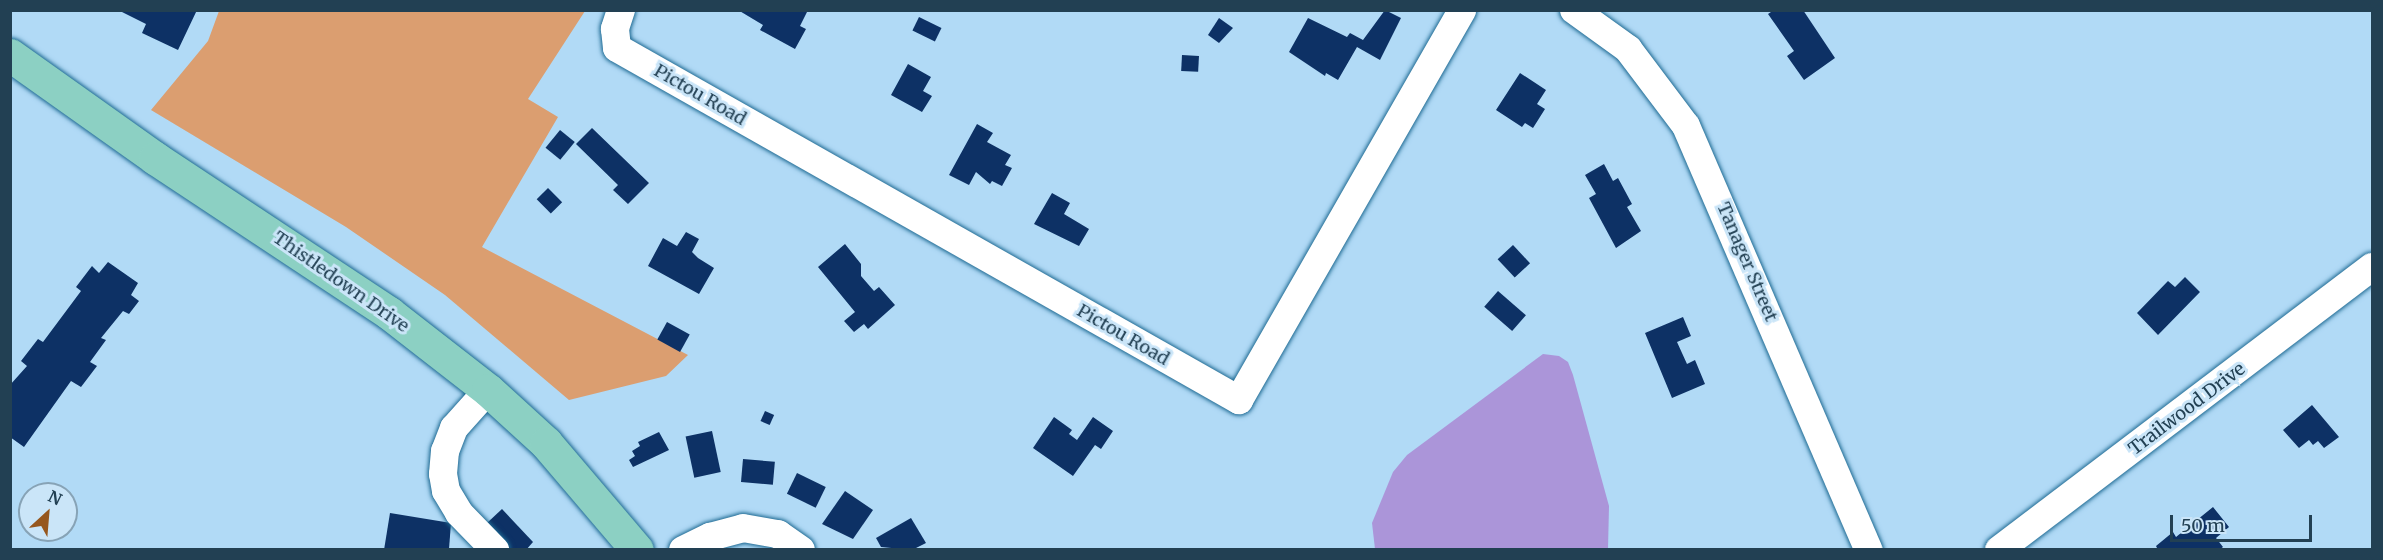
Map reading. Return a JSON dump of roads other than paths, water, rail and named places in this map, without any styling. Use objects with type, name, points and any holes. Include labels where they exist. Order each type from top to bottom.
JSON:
[{"type":"main road","name":"Thistledown Drive","points":[[10,55],[155,158],[389,313],[488,390],[546,443],[637,549]]},
{"type":"street","name":"Pictou Road","points":[[621,10],[615,29],[617,48],[1239,400],[1462,10]]},
{"type":"street","name":"Tanager Street","points":[[1574,10],[1628,49],[1686,126],[1869,549]]},
{"type":"street","name":"Trailwood Drive","points":[[1999,549],[2373,267]]},
{"type":"street","points":[[488,390],[454,429],[445,451],[444,474],[446,491],[459,513],[495,549]]},
{"type":"street","points":[[683,549],[710,537],[743,528],[778,534],[801,549]]}]
